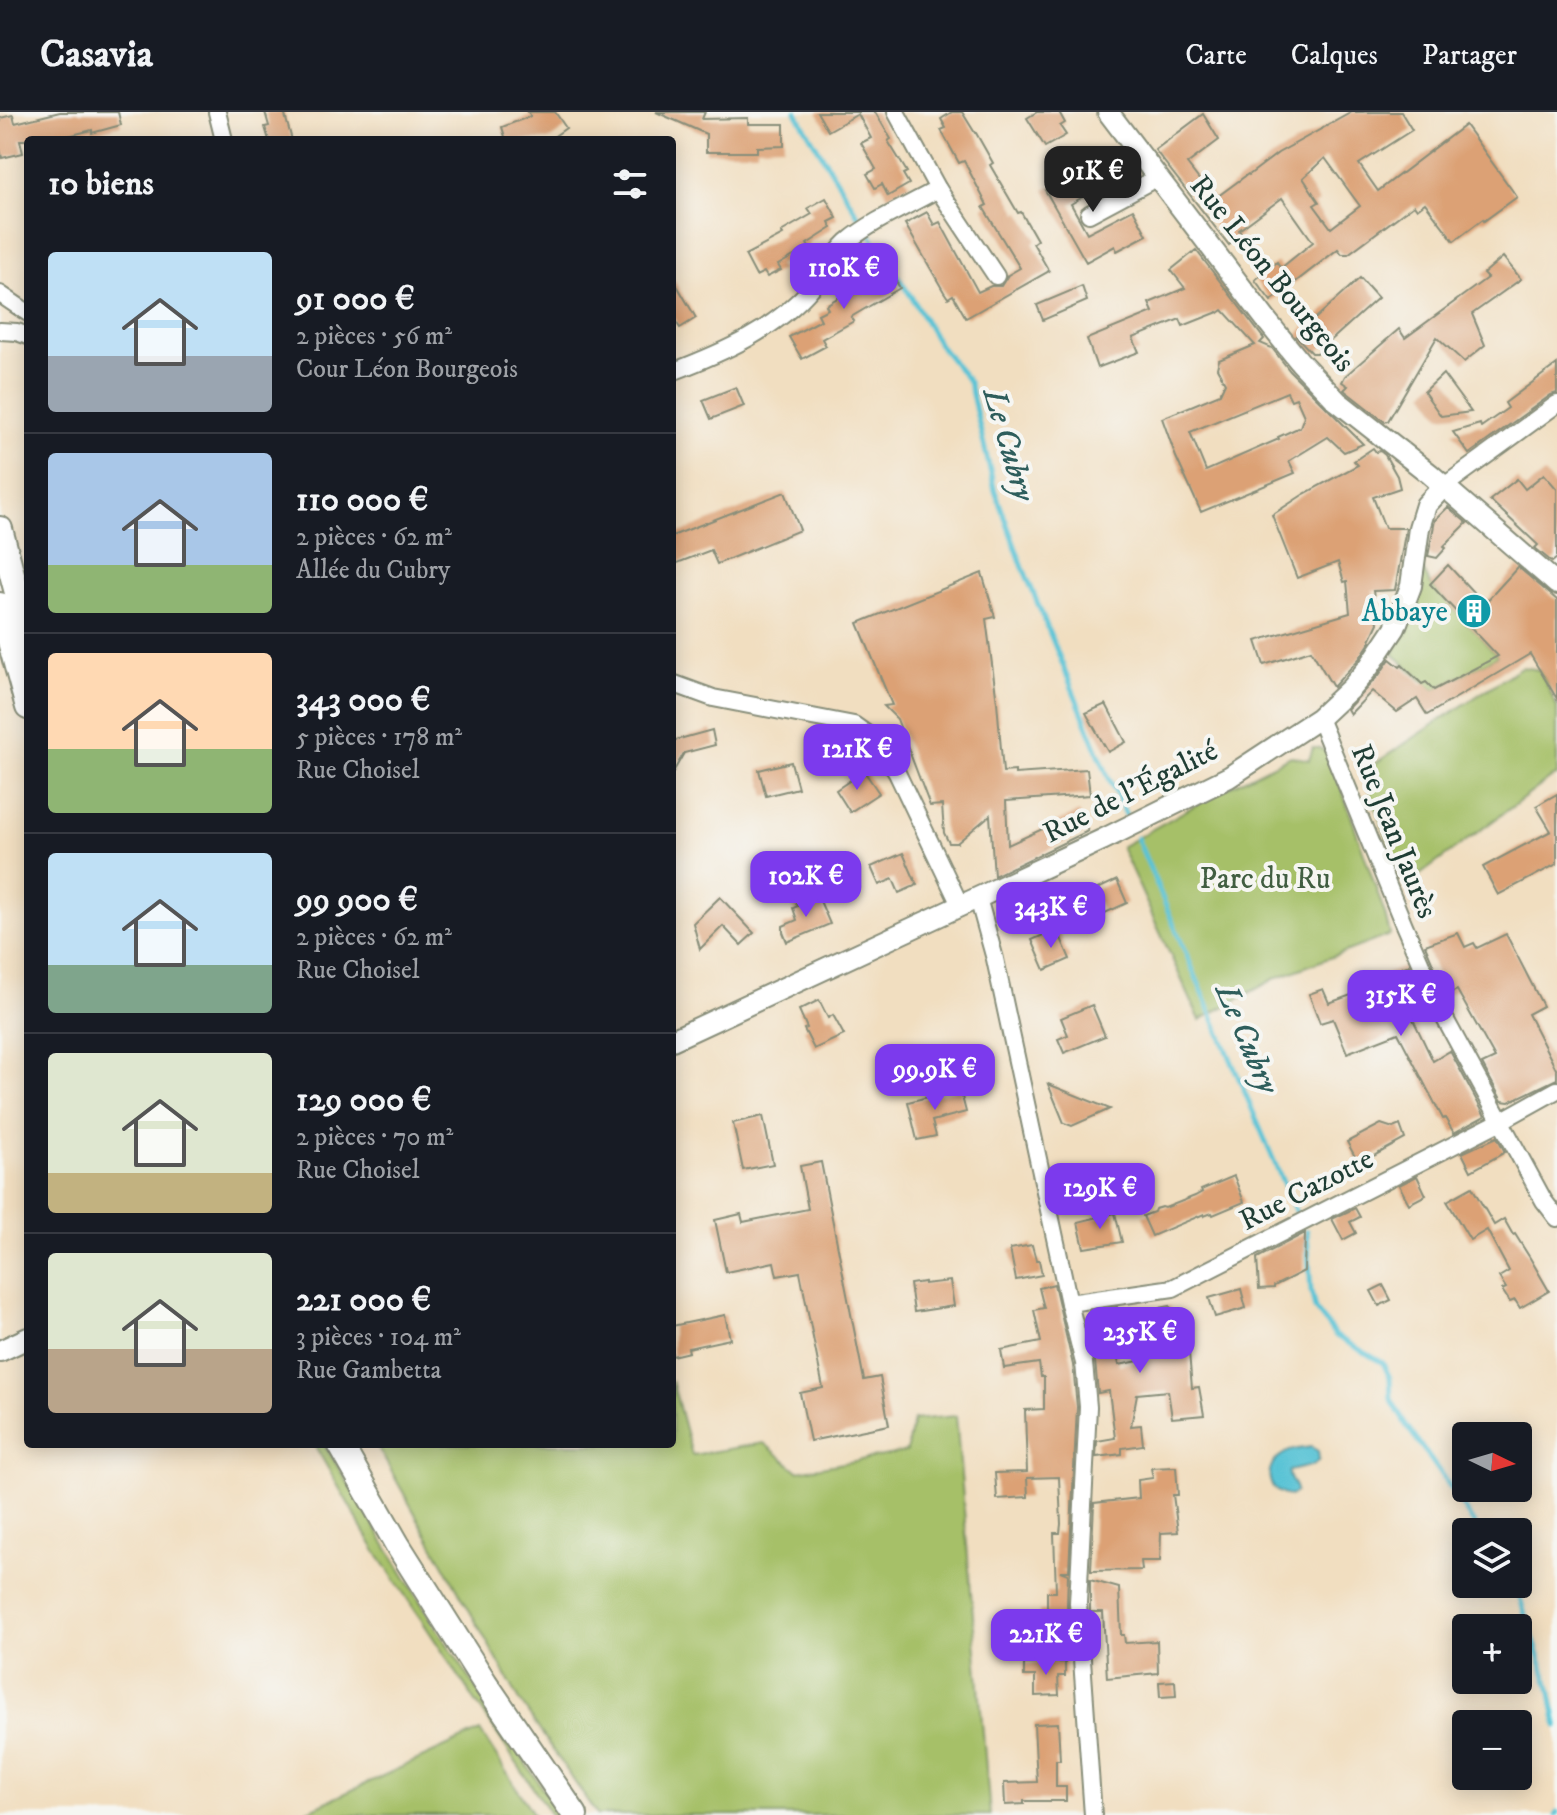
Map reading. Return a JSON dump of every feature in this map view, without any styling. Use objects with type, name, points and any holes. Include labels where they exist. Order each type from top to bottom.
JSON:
[{"type":"main road","points":[[0,529],[24,619]]},
{"type":"main road","points":[[0,546],[14,583]]},
{"type":"main road","points":[[0,605],[24,692]]},
{"type":"main road","points":[[342,1448],[397,1544],[469,1658],[575,1815]]},
{"type":"street","points":[[217,112],[223,136]]},
{"type":"street","points":[[896,112],[938,189],[996,276]]},
{"type":"street","name":"Rue Léon Bourgeois","points":[[1108,112],[1267,321],[1337,401],[1557,584]]},
{"type":"street","points":[[1089,214],[1158,177]]},
{"type":"street","points":[[676,370],[722,353],[760,332],[813,287],[845,244],[938,189]]},
{"type":"street","points":[[0,294],[24,310]]},
{"type":"street","points":[[2,331],[24,335]]},
{"type":"street","points":[[1443,487],[1557,404]]},
{"type":"street","name":"Rue de l'Égalité","points":[[676,1038],[970,903],[1229,777],[1319,718],[1369,667],[1395,628],[1411,586],[1419,528],[1426,505],[1443,487]]},
{"type":"street","points":[[676,684],[713,698],[854,725],[878,742],[970,903],[999,974],[1084,1363],[1088,1407],[1078,1603],[1093,1815]]},
{"type":"street","name":"Rue Jean Jaurès","points":[[1319,718],[1444,1017],[1544,1201],[1557,1218]]},
{"type":"street","name":"Rue Cazotte","points":[[1069,1303],[1173,1288],[1557,1090]]},
{"type":"street","points":[[0,1351],[24,1340]]},
{"type":"green space","points":[[1423,570],[1430,584],[1498,656],[1434,690],[1393,654],[1417,601]]},
{"type":"green space","points":[[1521,667],[1540,670],[1557,707],[1557,776],[1405,886],[1362,772]]},
{"type":"green space","name":"Parc du Ru","points":[[1313,748],[1329,753],[1390,935],[1276,978],[1200,1020],[1121,847],[1291,756],[1309,760]]},
{"type":"green space","points":[[676,1396],[692,1455],[764,1443],[798,1471],[906,1452],[913,1420],[956,1416],[990,1815],[597,1815],[522,1704],[378,1448],[676,1448]]},
{"type":"green space","points":[[316,1448],[326,1448],[434,1624],[560,1815],[551,1815],[375,1550]]},
{"type":"green space","points":[[480,1731],[534,1815],[298,1815]]},
{"type":"water","points":[[1311,1447],[1318,1451],[1319,1460],[1314,1465],[1289,1471],[1296,1492],[1290,1496],[1277,1491],[1269,1475],[1274,1463],[1286,1452]]},
{"type":"building","points":[[60,112],[118,112],[121,125],[68,136],[24,136],[24,140],[20,140],[23,153],[2,158],[0,118],[13,115],[15,123]]},
{"type":"building","points":[[265,112],[284,112],[291,136],[268,136],[265,127],[269,126]]},
{"type":"building","points":[[528,112],[555,112],[566,128],[555,136],[505,136],[502,127],[531,116]]},
{"type":"building","points":[[656,112],[705,112],[702,119],[748,118],[748,124],[784,124],[784,146],[757,147],[757,152],[706,152],[706,134]]},
{"type":"building","points":[[817,112],[875,112],[907,172],[903,174],[909,184],[888,196],[882,184],[875,188],[867,174],[876,169],[861,143],[871,138],[858,114],[828,131]]},
{"type":"building","points":[[952,112],[962,112],[976,133],[993,163],[990,165],[1037,240],[1033,243],[1049,271],[966,318],[953,295],[948,298],[944,292],[905,224],[927,212],[934,225],[940,222],[978,292],[991,286],[1001,286],[1008,275],[1020,268],[983,207],[987,205],[964,161],[959,163],[941,130],[946,128],[941,119]]},
{"type":"building","points":[[1037,112],[1059,112],[1065,123],[1060,126],[1066,135],[1045,147],[1027,118]]},
{"type":"building","points":[[1352,112],[1401,112],[1412,130],[1359,164],[1378,191],[1465,125],[1517,197],[1454,241],[1425,203],[1417,209],[1414,205],[1348,254],[1342,254],[1338,249],[1271,301],[1255,280],[1277,262],[1281,268],[1313,242],[1282,198],[1239,230],[1242,235],[1229,245],[1155,150],[1203,114],[1219,140],[1187,164],[1214,199],[1278,153]],"holes":[[[1325,158],[1360,206],[1331,228],[1314,205],[1319,202],[1303,178]]]},
{"type":"building","points":[[1095,158],[1109,181],[1071,204],[1087,233],[1133,209],[1147,235],[1117,251],[1115,246],[1086,262],[1045,190]]},
{"type":"building","points":[[826,198],[837,218],[829,222],[832,228],[807,244],[809,247],[778,265],[781,270],[767,277],[764,272],[756,276],[745,255],[783,235],[781,232],[812,214],[808,208]]},
{"type":"building","points":[[1196,250],[1264,339],[1260,343],[1272,348],[1290,371],[1363,444],[1344,452],[1328,437],[1289,461],[1295,473],[1201,512],[1162,418],[1220,394],[1225,383],[1217,368],[1219,360],[1255,345],[1223,310],[1183,326],[1180,319],[1133,338],[1139,352],[1097,368],[1087,339],[1153,312],[1149,303],[1185,288],[1171,270]],"holes":[[[1287,392],[1291,400],[1296,398],[1304,416],[1300,427],[1206,471],[1190,432]]]},
{"type":"building","points":[[1503,257],[1521,279],[1472,314],[1485,345],[1464,362],[1437,337],[1385,422],[1344,390],[1348,386],[1342,382],[1345,376],[1399,329],[1405,338],[1487,278],[1483,274]]},
{"type":"building","points":[[888,268],[900,288],[851,317],[854,321],[822,339],[826,346],[802,359],[789,337],[821,320],[818,314],[828,309],[826,305],[856,287],[853,282],[867,273],[870,278]]},
{"type":"building","points":[[1360,278],[1378,298],[1317,353],[1312,353],[1296,336]]},
{"type":"building","points":[[676,284],[696,318],[680,328],[676,322]]},
{"type":"building","points":[[1082,286],[1087,301],[1043,320],[1037,305]]},
{"type":"building","points":[[1557,364],[1557,393],[1469,454],[1453,432],[1480,424],[1481,427],[1508,408],[1505,403]]},
{"type":"building","points":[[1443,374],[1471,412],[1441,416],[1424,392]]},
{"type":"building","points":[[736,387],[744,406],[711,419],[703,400]]},
{"type":"building","points":[[1373,448],[1385,455],[1400,488],[1373,497],[1385,528],[1406,528],[1395,590],[1373,591],[1378,623],[1371,641],[1333,687],[1311,650],[1264,665],[1256,641],[1350,613],[1347,581],[1344,582],[1338,562],[1297,578],[1272,515],[1358,465],[1354,461]]},
{"type":"building","points":[[1544,474],[1557,489],[1557,558],[1552,562],[1490,500],[1517,479],[1525,489]]},
{"type":"building","points":[[785,492],[800,530],[717,564],[711,550],[676,563],[676,534]]},
{"type":"building","points":[[1448,507],[1467,523],[1444,546],[1446,548],[1437,558],[1428,556],[1435,520]]},
{"type":"building","points":[[1448,565],[1484,604],[1518,567],[1557,600],[1557,699],[1530,654],[1427,715],[1417,699],[1397,712],[1372,691],[1350,714],[1347,709],[1390,659],[1434,690],[1498,656],[1430,584]]},
{"type":"building","points":[[982,573],[995,617],[986,619],[1003,772],[1015,771],[1015,774],[1087,769],[1090,795],[1006,801],[1008,845],[1079,812],[1088,831],[994,876],[990,815],[957,843],[949,843],[944,833],[942,805],[930,806],[897,719],[884,706],[892,705],[858,623]]},
{"type":"building","points":[[1106,704],[1126,742],[1108,752],[1086,713]]},
{"type":"building","points":[[712,730],[715,745],[684,753],[676,767],[676,740]]},
{"type":"building","points":[[791,762],[798,788],[766,796],[759,770]]},
{"type":"building","points":[[864,771],[879,793],[850,812],[836,790]]},
{"type":"building","points":[[1557,794],[1557,864],[1498,895],[1483,867],[1551,831],[1536,806]]},
{"type":"building","points":[[903,853],[917,885],[899,893],[893,879],[879,885],[871,867]]},
{"type":"building","points":[[1117,880],[1127,903],[1103,914],[1093,891]]},
{"type":"building","points":[[817,894],[830,924],[787,942],[783,926],[797,920],[793,908],[798,906],[796,903]]},
{"type":"building","points":[[720,897],[754,933],[741,945],[723,926],[700,949],[693,923]]},
{"type":"building","points":[[1057,929],[1070,959],[1045,970],[1032,940]]},
{"type":"building","points":[[1458,933],[1465,947],[1474,943],[1477,948],[1506,934],[1543,1006],[1528,1014],[1557,1071],[1557,1079],[1509,1102],[1502,1101],[1482,1064],[1495,1058],[1457,990],[1446,995],[1425,945]]},
{"type":"building","points":[[1409,965],[1428,1008],[1411,1015],[1433,1061],[1450,1051],[1485,1116],[1454,1133],[1443,1119],[1398,1033],[1347,1053],[1333,1019],[1320,1023],[1309,994],[1323,989],[1329,1003],[1357,993],[1354,986]]},
{"type":"building","points":[[819,1000],[828,1018],[833,1015],[844,1035],[814,1049],[799,1010]]},
{"type":"building","points":[[1092,1005],[1105,1036],[1064,1053],[1058,1039],[1068,1035],[1061,1018]]},
{"type":"building","points":[[1048,1084],[1110,1109],[1072,1126],[1064,1123]]},
{"type":"building","points":[[960,1089],[966,1112],[932,1121],[936,1136],[917,1140],[908,1102]]},
{"type":"building","points":[[763,1116],[773,1164],[743,1170],[733,1123]]},
{"type":"building","points":[[1381,1124],[1393,1128],[1400,1125],[1405,1139],[1359,1164],[1347,1142]]},
{"type":"building","points":[[1497,1137],[1505,1152],[1471,1171],[1462,1153]]},
{"type":"building","points":[[821,1162],[864,1380],[880,1377],[889,1425],[810,1441],[800,1393],[823,1388],[800,1272],[777,1276],[774,1262],[726,1272],[715,1220],[741,1214],[743,1222],[808,1209],[800,1166]]},
{"type":"building","points":[[1234,1176],[1244,1202],[1213,1215],[1204,1214],[1152,1236],[1143,1216],[1195,1196],[1201,1190]]},
{"type":"building","points":[[1417,1176],[1426,1195],[1409,1204],[1399,1185]]},
{"type":"building","points":[[1472,1187],[1494,1225],[1504,1219],[1549,1291],[1520,1308],[1515,1300],[1510,1302],[1502,1290],[1506,1288],[1499,1277],[1509,1271],[1487,1230],[1470,1240],[1447,1201]]},
{"type":"building","points":[[1355,1208],[1360,1217],[1350,1222],[1356,1233],[1343,1240],[1332,1219]]},
{"type":"building","points":[[1115,1213],[1122,1242],[1084,1248],[1078,1222]]},
{"type":"building","points":[[1305,1233],[1304,1271],[1274,1288],[1259,1289],[1257,1258]]},
{"type":"building","points":[[1032,1245],[1042,1275],[1016,1280],[1010,1249]]},
{"type":"building","points":[[950,1281],[954,1306],[914,1312],[910,1284]]},
{"type":"building","points":[[1054,1284],[1073,1365],[1077,1407],[1069,1571],[1060,1571],[1068,1574],[1069,1637],[1051,1638],[1051,1633],[1040,1633],[1039,1611],[1047,1611],[1047,1592],[1056,1592],[1054,1533],[1060,1533],[1061,1524],[1059,1477],[1027,1478],[1028,1497],[997,1499],[995,1473],[1027,1472],[1025,1410],[1044,1409],[1044,1377],[1041,1377],[1039,1363],[1004,1368],[1001,1350],[1041,1342],[1034,1310],[1044,1308],[1039,1288]]},
{"type":"building","points":[[1383,1285],[1391,1300],[1379,1306],[1371,1291]]},
{"type":"building","points":[[1241,1289],[1246,1308],[1215,1317],[1209,1298]]},
{"type":"building","points":[[1170,1306],[1174,1324],[1170,1325],[1173,1353],[1189,1352],[1192,1388],[1199,1387],[1204,1415],[1172,1418],[1168,1391],[1137,1394],[1131,1426],[1141,1425],[1143,1445],[1122,1448],[1122,1454],[1096,1457],[1097,1441],[1115,1438],[1109,1391],[1098,1393],[1095,1361],[1085,1322],[1089,1311],[1117,1307],[1118,1317],[1112,1322],[1119,1365],[1149,1359],[1140,1312]]},
{"type":"building","points":[[725,1315],[730,1339],[688,1348],[689,1352],[676,1355],[676,1325]]},
{"type":"building","points":[[1176,1467],[1178,1495],[1173,1495],[1178,1532],[1161,1533],[1160,1561],[1141,1561],[1142,1570],[1091,1571],[1094,1503],[1139,1498],[1138,1480],[1153,1478],[1151,1468]]},
{"type":"building","points":[[1090,1580],[1119,1588],[1121,1635],[1124,1635],[1125,1643],[1157,1641],[1158,1673],[1107,1678],[1103,1612],[1090,1612]]},
{"type":"building","points":[[1065,1662],[1065,1676],[1058,1676],[1059,1695],[1035,1696],[1035,1676],[1024,1676],[1024,1664]]},
{"type":"building","points":[[1175,1681],[1176,1696],[1160,1697],[1159,1682]]},
{"type":"building","points":[[1058,1723],[1060,1760],[1056,1760],[1056,1787],[1066,1787],[1066,1801],[1024,1801],[1024,1804],[1005,1805],[1004,1783],[1037,1782],[1034,1724]]},
{"type":"waterway","name":"Le Cubry","points":[[796,112],[938,343],[969,382],[995,491],[1022,565],[1127,817]]},
{"type":"waterway","name":"Le Cubry","points":[[1137,838],[1296,1213]]},
{"type":"waterway","name":"Le Cubry","points":[[1307,1231],[1315,1309],[1336,1336],[1383,1363],[1390,1378],[1391,1399],[1470,1518]]},
{"type":"waterway","name":"Le Cubry","points":[[1519,1598],[1550,1688],[1557,1726]]},
{"type":"place","name":"Abbaye","points":[[1474,611]]}]
